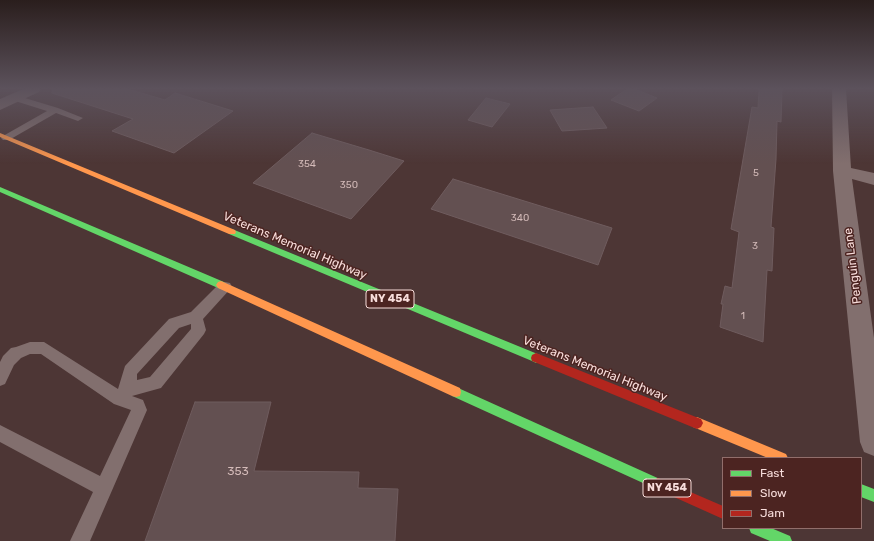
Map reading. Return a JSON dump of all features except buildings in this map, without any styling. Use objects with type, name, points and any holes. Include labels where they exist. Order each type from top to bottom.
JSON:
[{"type":"main road","name":"Veterans Memorial Highway","points":[[3,137],[400,303],[780,457]]},
{"type":"main road","name":"NY 454","points":[[0,189],[225,287],[722,513]]},
{"type":"main road","points":[[862,490],[874,496]]},
{"type":"street","name":"Penguin Lane","points":[[840,114],[842,171],[874,442]]},
{"type":"street","points":[[842,171],[874,179]]},
{"type":"street","points":[[862,505],[874,501]]},
{"type":"lane","points":[[3,137],[47,114]]},
{"type":"lane","points":[[67,114],[78,118]]},
{"type":"lane","points":[[124,394],[130,372],[174,323],[196,317],[225,287]]},
{"type":"lane","points":[[124,394],[155,383],[199,330],[196,317]]},
{"type":"lane","points":[[0,379],[8,361],[16,353],[30,348],[44,348],[124,394],[137,405],[139,410],[80,541]]},
{"type":"lane","points":[[0,433],[104,488]]},
{"type":"traffic: fast","points":[[0,189],[221,285]]},
{"type":"traffic: fast","points":[[232,232],[536,358]]},
{"type":"traffic: fast","points":[[456,392],[658,484]]},
{"type":"traffic: fast","points":[[862,490],[874,496]]},
{"type":"traffic: fast","points":[[758,529],[785,541]]},
{"type":"traffic: slow","points":[[0,135],[232,232]]},
{"type":"traffic: slow","points":[[221,285],[456,392]]},
{"type":"traffic: slow","points":[[697,423],[780,457]]},
{"type":"traffic: jam","points":[[536,358],[697,423]]},
{"type":"traffic: jam","points":[[658,484],[722,513]]}]
